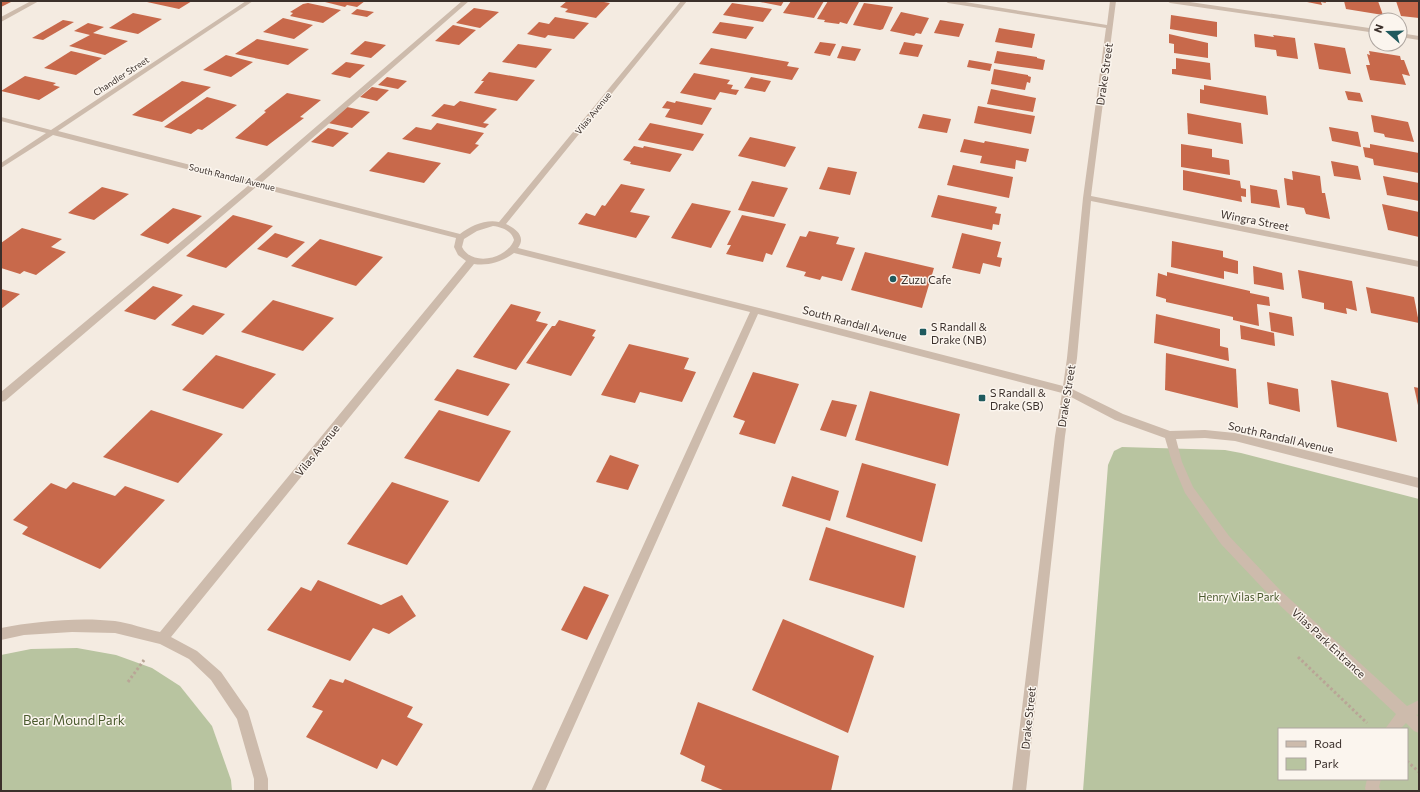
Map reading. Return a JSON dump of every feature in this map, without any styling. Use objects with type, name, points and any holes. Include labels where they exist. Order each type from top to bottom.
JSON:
[{"type":"street","points":[[1,20],[36,1]]},
{"type":"street","name":"Chandler Street","points":[[1,166],[250,1]]},
{"type":"street","points":[[1,398],[256,184],[466,1]]},
{"type":"street","name":"Vilas Avenue","points":[[502,225],[684,1]]},
{"type":"street","points":[[948,1],[1110,27]]},
{"type":"street","name":"Drake Street","points":[[1020,791],[1060,436],[1068,391],[1087,198],[1113,1]]},
{"type":"street","points":[[1170,1],[1368,30]]},
{"type":"street","points":[[1408,36],[1419,38]]},
{"type":"street","name":"South Randall Avenue","points":[[1,119],[462,237]]},
{"type":"street","name":"Wingra Street","points":[[1087,198],[1419,264]]},
{"type":"street","points":[[493,224],[502,225],[515,232],[517,237],[517,244],[507,255],[495,260],[481,262],[465,257],[458,248],[459,242],[468,231],[479,226],[493,224]]},
{"type":"street","name":"South Randall Avenue","points":[[513,250],[755,310],[1068,391],[1119,417],[1170,435],[1205,434],[1235,437],[1419,483]]},
{"type":"street","name":"Vilas Avenue","points":[[162,639],[472,260]]},
{"type":"street","points":[[538,791],[755,310]]},
{"type":"street","name":"Vilas Park Entrance","points":[[1170,435],[1177,462],[1189,490],[1225,540],[1276,594],[1419,726]]},
{"type":"street","points":[[1,634],[24,629],[72,626],[115,626],[162,639],[193,655],[216,676],[243,716],[261,780],[261,791]]},
{"type":"street","points":[[1393,728],[1406,713],[1419,707]]},
{"type":"street","points":[[1374,780],[1372,788],[1374,791]]},
{"type":"path","points":[[1298,658],[1368,724]]},
{"type":"path","points":[[128,682],[144,660]]},
{"type":"path","points":[[1408,762],[1419,772]]},
{"type":"green space","name":"Henry Vilas Park","points":[[1122,447],[1225,450],[1419,499],[1419,791],[1083,791],[1108,465],[1114,451]]},
{"type":"green space","name":"Bear Mound Park","points":[[77,648],[116,655],[152,668],[180,686],[212,726],[231,780],[232,791],[1,791],[1,655],[31,649]]},
{"type":"building","points":[[1,1],[13,1],[1,7]]},
{"type":"building","points":[[192,1],[179,9],[147,2]]},
{"type":"building","points":[[321,1],[365,1],[357,7],[347,5],[345,7]]},
{"type":"building","points":[[567,1],[598,1],[610,3],[596,18],[565,12],[568,9],[560,7]]},
{"type":"building","points":[[755,1],[784,1],[781,6]]},
{"type":"building","points":[[791,1],[824,1],[814,18],[783,13]]},
{"type":"building","points":[[828,1],[859,2],[847,24],[840,22],[839,24],[824,22],[825,20],[817,19]]},
{"type":"building","points":[[1302,1],[1325,1],[1326,3],[1321,2],[1322,5]]},
{"type":"building","points":[[1344,1],[1378,1],[1382,12],[1368,13],[1346,9]]},
{"type":"building","points":[[1396,1],[1419,1],[1419,18],[1408,17],[1408,12],[1400,12]]},
{"type":"building","points":[[308,3],[341,10],[323,23],[290,16],[293,13],[290,12],[303,4]]},
{"type":"building","points":[[732,3],[772,9],[763,22],[723,15]]},
{"type":"building","points":[[864,3],[893,7],[883,29],[880,30],[853,25]]},
{"type":"building","points":[[474,8],[499,12],[480,28],[456,23]]},
{"type":"building","points":[[357,9],[374,12],[367,17],[351,14]]},
{"type":"building","points":[[901,12],[929,18],[921,34],[916,33],[914,36],[890,31]]},
{"type":"building","points":[[133,13],[162,19],[138,34],[109,28]]},
{"type":"building","points":[[1171,15],[1217,22],[1217,37],[1170,29]]},
{"type":"building","points":[[555,17],[589,23],[574,39],[548,35],[545,38],[527,34],[539,22],[549,24]]},
{"type":"building","points":[[283,18],[313,25],[294,39],[263,32]]},
{"type":"building","points":[[63,20],[74,22],[43,40],[32,38]]},
{"type":"building","points":[[940,20],[964,24],[959,37],[934,33]]},
{"type":"building","points":[[720,22],[754,27],[746,39],[712,33]]},
{"type":"building","points":[[88,23],[104,27],[93,33],[128,41],[105,55],[69,46],[90,35],[74,31]]},
{"type":"building","points":[[453,25],[476,30],[459,45],[435,41]]},
{"type":"building","points":[[999,28],[1035,34],[1032,48],[995,42]]},
{"type":"building","points":[[1169,34],[1208,43],[1208,58],[1174,53],[1174,44],[1169,43]]},
{"type":"building","points":[[1254,34],[1295,38],[1298,59],[1277,56],[1276,50],[1255,47]]},
{"type":"building","points":[[257,39],[309,49],[288,65],[235,54]]},
{"type":"building","points":[[365,41],[386,45],[371,58],[350,54]]},
{"type":"building","points":[[820,42],[836,44],[830,56],[814,53]]},
{"type":"building","points":[[904,42],[923,45],[918,57],[899,54]]},
{"type":"building","points":[[1314,43],[1345,48],[1351,74],[1319,69]]},
{"type":"building","points":[[518,44],[552,49],[536,68],[502,62]]},
{"type":"building","points":[[842,46],[861,49],[855,61],[837,58]]},
{"type":"building","points":[[711,48],[789,62],[787,66],[799,68],[792,80],[699,64]]},
{"type":"building","points":[[71,51],[102,58],[76,75],[44,68]]},
{"type":"building","points":[[997,51],[1037,57],[1045,60],[1043,70],[994,63]]},
{"type":"building","points":[[1369,52],[1375,52],[1400,56],[1401,60],[1404,60],[1410,76],[1402,74],[1406,85],[1370,80],[1366,65],[1370,65],[1367,54],[1370,55]]},
{"type":"building","points":[[226,55],[253,62],[231,77],[203,70]]},
{"type":"building","points":[[1176,58],[1210,63],[1211,80],[1172,74],[1172,69],[1176,69]]},
{"type":"building","points":[[969,60],[992,64],[990,71],[967,67]]},
{"type":"building","points":[[346,62],[365,65],[350,78],[331,74]]},
{"type":"building","points":[[994,69],[1028,75],[1031,77],[1030,83],[1027,82],[1025,90],[991,84]]},
{"type":"building","points":[[489,72],[535,80],[517,101],[474,93],[484,81],[481,81]]},
{"type":"building","points":[[694,73],[730,80],[727,84],[733,85],[731,89],[739,90],[736,95],[720,92],[715,100],[680,93]]},
{"type":"building","points":[[25,76],[56,83],[53,85],[60,87],[39,100],[1,91]]},
{"type":"building","points":[[387,77],[407,81],[398,89],[378,85]]},
{"type":"building","points":[[751,77],[771,81],[765,92],[744,88]]},
{"type":"building","points":[[182,81],[211,87],[162,122],[132,115]]},
{"type":"building","points":[[1204,85],[1266,96],[1268,115],[1200,103],[1200,89],[1204,90]]},
{"type":"building","points":[[372,87],[389,90],[377,101],[360,97]]},
{"type":"building","points":[[991,89],[1036,98],[1033,112],[987,104]]},
{"type":"building","points":[[1345,91],[1360,93],[1363,102],[1348,100]]},
{"type":"building","points":[[287,93],[321,100],[300,117],[304,118],[267,146],[235,138],[266,112],[264,111]]},
{"type":"building","points":[[207,97],[237,105],[202,130],[198,129],[191,134],[164,127]]},
{"type":"building","points":[[460,101],[497,109],[483,123],[489,124],[485,128],[431,116],[444,104],[454,106]]},
{"type":"building","points":[[667,101],[675,103],[676,101],[712,108],[702,125],[665,117],[670,109],[662,108]]},
{"type":"building","points":[[978,106],[1035,116],[1031,134],[974,123]]},
{"type":"building","points":[[347,107],[370,112],[352,128],[328,123]]},
{"type":"building","points":[[1187,113],[1241,123],[1243,144],[1188,134]]},
{"type":"building","points":[[923,114],[951,119],[947,133],[918,128]]},
{"type":"building","points":[[1371,115],[1408,122],[1414,142],[1385,137],[1384,134],[1374,132]]},
{"type":"building","points":[[437,123],[484,133],[475,144],[479,145],[470,154],[402,139],[416,127],[431,130]]},
{"type":"building","points":[[650,123],[704,134],[693,151],[638,140]]},
{"type":"building","points":[[1329,127],[1358,132],[1361,147],[1332,141]]},
{"type":"building","points":[[328,128],[349,133],[333,147],[311,142]]},
{"type":"building","points":[[750,137],[796,147],[785,167],[738,156]]},
{"type":"building","points":[[964,139],[984,143],[985,141],[1029,149],[1026,162],[1016,160],[1015,169],[980,163],[982,156],[960,152]]},
{"type":"building","points":[[1181,144],[1212,149],[1212,157],[1229,160],[1230,175],[1181,167]]},
{"type":"building","points":[[1370,144],[1419,153],[1419,173],[1374,165],[1373,159],[1365,157],[1363,147],[1370,148]]},
{"type":"building","points":[[634,146],[643,148],[644,146],[682,154],[670,172],[630,164],[631,162],[623,160]]},
{"type":"building","points":[[388,152],[441,163],[424,183],[369,171]]},
{"type":"building","points":[[1331,161],[1358,166],[1361,180],[1334,176]]},
{"type":"building","points":[[953,165],[1013,177],[1009,198],[947,185]]},
{"type":"building","points":[[828,167],[857,172],[850,195],[819,189]]},
{"type":"building","points":[[1183,170],[1240,181],[1241,188],[1246,189],[1246,197],[1241,196],[1242,202],[1183,190]]},
{"type":"building","points":[[1292,171],[1320,176],[1322,193],[1325,193],[1330,219],[1306,214],[1304,208],[1287,205],[1284,178],[1293,180]]},
{"type":"building","points":[[1383,176],[1419,183],[1419,201],[1387,195]]},
{"type":"building","points":[[752,181],[788,188],[774,217],[738,210]]},
{"type":"building","points":[[621,184],[645,189],[630,212],[650,216],[636,238],[578,224],[586,213],[595,216],[602,205],[605,206]]},
{"type":"building","points":[[1250,185],[1277,190],[1280,208],[1251,203]]},
{"type":"building","points":[[102,187],[129,194],[94,220],[68,213]]},
{"type":"building","points":[[938,195],[997,207],[995,213],[1001,214],[999,225],[993,224],[992,230],[931,217]]},
{"type":"building","points":[[692,203],[731,211],[711,248],[671,238]]},
{"type":"building","points":[[1382,204],[1419,212],[1419,237],[1388,230]]},
{"type":"building","points":[[173,208],[202,216],[168,244],[140,235]]},
{"type":"building","points":[[233,215],[273,226],[226,268],[186,256]]},
{"type":"building","points":[[742,215],[786,224],[772,255],[766,253],[763,262],[726,254],[731,245],[727,245]]},
{"type":"building","points":[[22,228],[62,239],[51,247],[66,252],[36,275],[24,271],[20,274],[1,268],[1,243]]},
{"type":"building","points":[[809,231],[839,237],[836,244],[855,248],[842,281],[822,276],[820,280],[804,276],[806,272],[786,267],[800,236],[806,237]]},
{"type":"building","points":[[275,233],[305,242],[287,258],[257,249]]},
{"type":"building","points":[[962,233],[1001,242],[997,257],[1002,258],[1000,267],[983,263],[980,274],[952,268]]},
{"type":"building","points":[[320,239],[383,257],[356,286],[291,266]]},
{"type":"building","points":[[1172,241],[1223,251],[1223,257],[1238,261],[1238,274],[1224,271],[1224,279],[1171,267]]},
{"type":"building","name":"Zuzu Cafe","points":[[865,252],[934,268],[922,308],[851,290]]},
{"type":"building","points":[[1253,266],[1282,273],[1284,290],[1254,284]]},
{"type":"building","points":[[1298,270],[1352,281],[1357,311],[1346,308],[1347,314],[1324,309],[1324,303],[1302,298]]},
{"type":"building","points":[[1167,272],[1250,291],[1250,293],[1269,297],[1270,306],[1257,304],[1259,326],[1233,320],[1233,317],[1166,302],[1166,299],[1156,296],[1158,273],[1167,276]]},
{"type":"building","points":[[153,286],[183,295],[155,320],[124,311]]},
{"type":"building","points":[[1366,287],[1414,297],[1419,323],[1371,313]]},
{"type":"building","points":[[1,289],[20,294],[1,309]]},
{"type":"building","points":[[273,300],[334,318],[303,351],[241,332]]},
{"type":"building","points":[[511,304],[541,312],[536,321],[548,324],[516,370],[473,357]]},
{"type":"building","points":[[193,305],[225,314],[203,335],[171,325]]},
{"type":"building","points":[[1269,312],[1292,317],[1294,336],[1271,331]]},
{"type":"building","points":[[1156,314],[1220,329],[1220,346],[1228,348],[1229,361],[1154,343]]},
{"type":"building","points":[[559,320],[596,330],[592,336],[595,337],[571,376],[526,363],[552,326],[555,326]]},
{"type":"building","points":[[1240,325],[1274,333],[1275,346],[1241,339]]},
{"type":"building","points":[[629,344],[689,358],[684,369],[696,372],[682,402],[640,392],[635,403],[601,395]]},
{"type":"building","points":[[1166,353],[1236,369],[1238,408],[1165,390]]},
{"type":"building","points":[[216,355],[276,374],[243,409],[182,390]]},
{"type":"building","points":[[457,369],[510,384],[488,416],[434,400]]},
{"type":"building","points":[[753,372],[799,384],[775,444],[739,434],[745,421],[733,417]]},
{"type":"building","points":[[1331,380],[1388,393],[1397,442],[1337,427]]},
{"type":"building","points":[[1267,382],[1298,389],[1300,412],[1269,404]]},
{"type":"building","points":[[1414,387],[1419,388],[1419,405],[1418,405]]},
{"type":"building","points":[[870,391],[960,414],[948,466],[855,440]]},
{"type":"building","points":[[832,400],[857,405],[846,437],[820,430]]},
{"type":"building","points":[[151,410],[223,434],[178,483],[103,457]]},
{"type":"building","points":[[439,410],[511,431],[479,482],[404,458]]},
{"type":"building","points":[[610,455],[639,465],[628,490],[596,482]]},
{"type":"building","points":[[862,463],[936,484],[922,542],[846,517]]},
{"type":"building","points":[[792,476],[839,491],[830,521],[782,506]]},
{"type":"building","points":[[73,482],[115,496],[125,486],[165,500],[100,569],[22,534],[28,527],[13,520],[51,483],[66,489]]},
{"type":"building","points":[[392,482],[449,501],[407,565],[347,544]]},
{"type":"building","points":[[826,527],[916,556],[904,608],[809,580]]},
{"type":"building","points":[[318,580],[381,605],[402,595],[416,616],[389,634],[373,628],[350,661],[267,630],[301,587],[311,591]]},
{"type":"building","points":[[584,586],[609,595],[587,640],[561,630]]},
{"type":"building","points":[[783,619],[874,656],[848,733],[752,690]]},
{"type":"building","points":[[330,679],[343,683],[345,679],[413,707],[407,717],[423,724],[397,766],[382,759],[377,769],[306,737],[323,711],[312,707]]},
{"type":"building","points":[[698,702],[839,756],[831,791],[725,791],[701,781],[705,766],[680,754]]},
{"type":"place","name":"Zuzu Cafe","points":[[893,279]]},
{"type":"place","name":"S Randall & Drake (NB)","points":[[923,332]]},
{"type":"place","name":"S Randall & Drake (SB)","points":[[982,398]]}]
